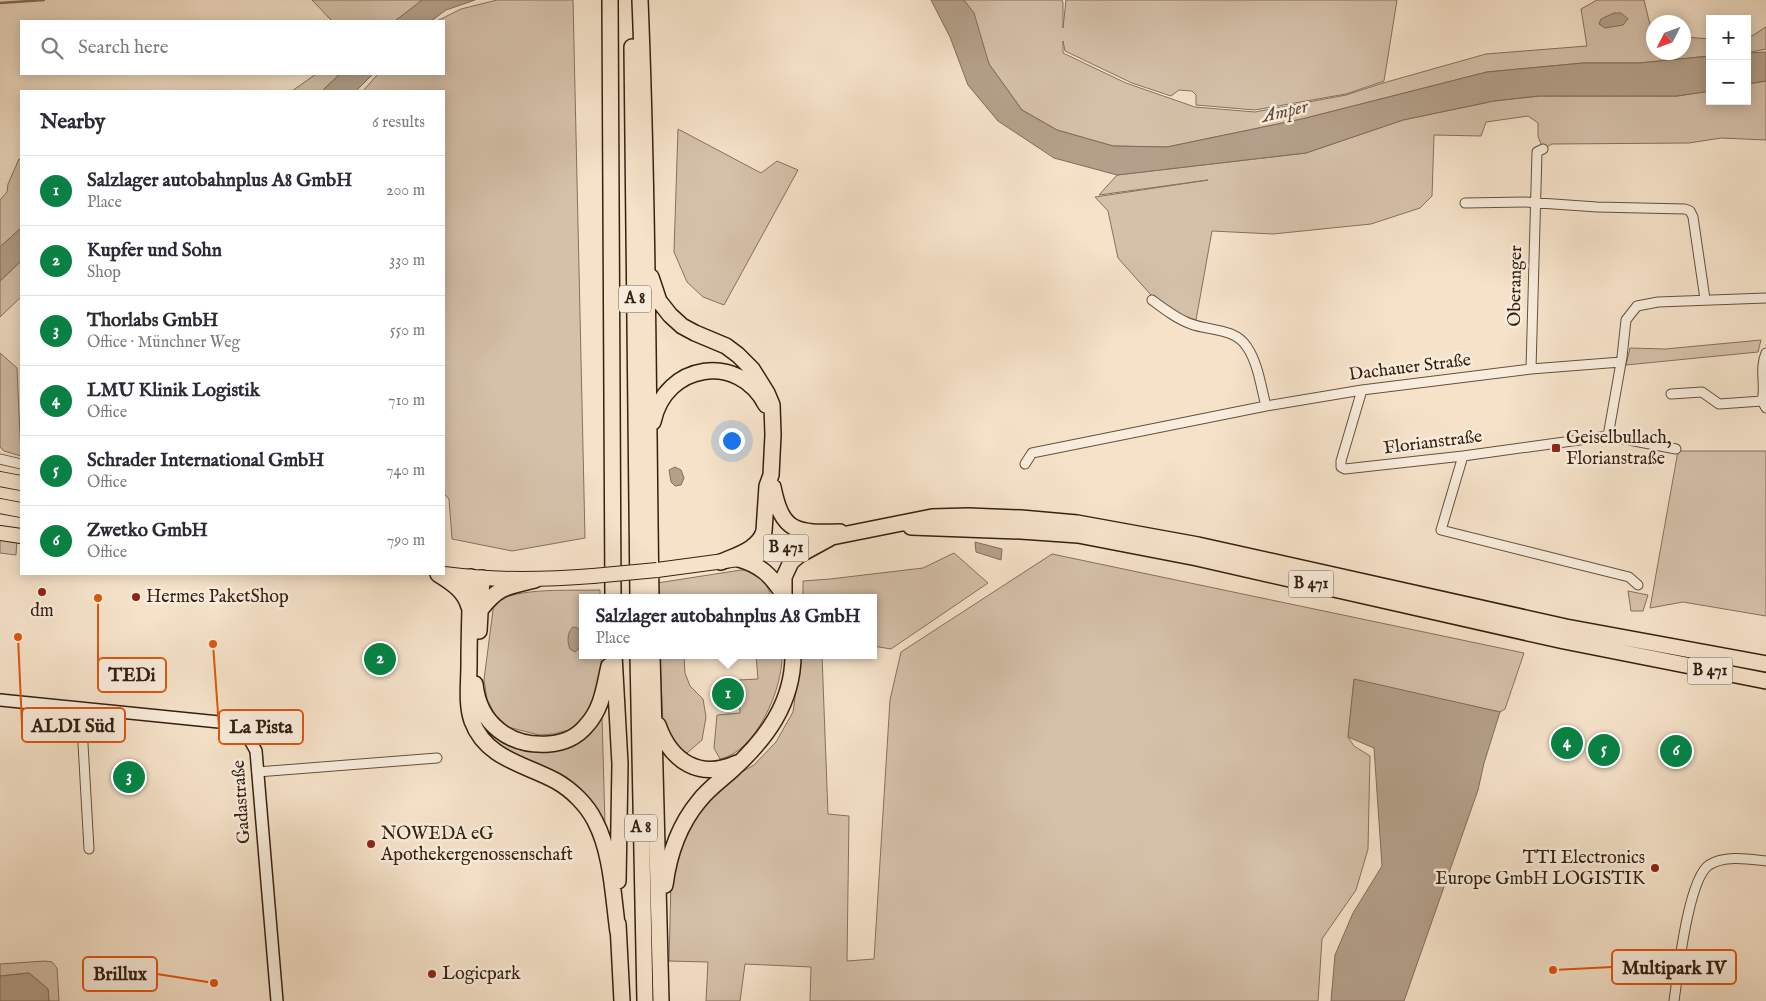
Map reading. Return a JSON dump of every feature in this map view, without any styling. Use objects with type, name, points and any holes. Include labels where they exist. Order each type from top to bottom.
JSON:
[{"type":"highway","name":"A 8","points":[[610,0],[613,594]]},
{"type":"highway","name":"A 8","points":[[632,0],[638,594]]},
{"type":"highway","points":[[640,0],[646,139],[651,594]]},
{"type":"highway","points":[[647,256],[652,284],[659,301],[682,326],[726,346],[738,355],[752,369],[772,405],[771,489],[763,538],[754,547],[721,562]]},
{"type":"highway","points":[[649,445],[654,412],[659,401],[676,383],[686,376],[699,372],[714,371],[726,373],[747,383],[765,402],[772,422]]},
{"type":"highway","points":[[771,489],[782,518],[792,526],[811,532],[859,531]]},
{"type":"highway","name":"B 471","points":[[832,537],[932,517],[1021,518],[1077,523],[1198,544],[1566,627],[1766,664]]},
{"type":"highway","name":"B 471","points":[[890,526],[1078,535],[1197,558],[1564,641],[1766,681]]},
{"type":"highway","points":[[784,594],[784,576],[791,562],[798,555],[832,537]]},
{"type":"highway","points":[[739,559],[765,570],[783,594]]},
{"type":"highway","points":[[439,575],[464,595],[475,611]]},
{"type":"highway","points":[[476,578],[476,698],[487,719],[503,733],[517,741],[529,744],[552,744],[564,741],[580,732],[588,725],[600,705],[612,659]]},
{"type":"highway","points":[[535,580],[496,592],[475,611],[468,697],[469,709],[478,733],[493,750],[514,763],[558,782],[569,790],[588,810],[606,847],[618,932]]},
{"type":"highway","name":"A 8","points":[[613,659],[620,764],[618,932],[622,1001]]},
{"type":"highway","name":"A 8","points":[[638,659],[645,1001]]},
{"type":"highway","points":[[652,659],[661,1001]]},
{"type":"highway","points":[[659,926],[668,867],[674,843],[685,820],[700,799],[743,760],[766,735],[781,708],[790,680],[793,659]]},
{"type":"highway","points":[[655,712],[663,740],[670,751],[689,765],[711,770],[731,766],[743,760]]},
{"type":"main road","points":[[0,479],[20,483]]},
{"type":"main road","points":[[0,506],[20,510]]},
{"type":"main road","points":[[0,533],[20,536]]},
{"type":"main road","name":"B 471","points":[[445,574],[476,578],[535,580],[657,570],[739,559],[832,537]]},
{"type":"street","name":"Oberanger","points":[[1531,369],[1537,152],[1543,149]]},
{"type":"street","points":[[1465,203],[1525,202],[1597,207],[1685,209],[1690,211],[1693,217],[1705,299]]},
{"type":"street","points":[[1608,436],[1626,320],[1637,306],[1658,302],[1705,299],[1766,298]]},
{"type":"street","points":[[1152,300],[1176,317],[1191,324],[1234,334],[1246,345],[1252,356],[1266,406]]},
{"type":"street","points":[[1670,394],[1702,392],[1720,404],[1764,404],[1765,393],[1762,368],[1766,353]]},
{"type":"street","name":"Dachauer Straße","points":[[1025,464],[1032,453],[1266,406],[1362,390],[1531,369],[1620,362]]},
{"type":"street","name":"Florianstraße","points":[[1362,390],[1341,461],[1341,467],[1345,469],[1463,456],[1608,436],[1676,449]]},
{"type":"street","points":[[1463,456],[1441,530],[1629,577],[1638,584]]},
{"type":"street","points":[[0,459],[20,464]]},
{"type":"street","name":"Gadastraße","points":[[0,700],[230,724],[243,730],[256,751],[278,1001]]},
{"type":"street","points":[[81,709],[89,849]]},
{"type":"street","points":[[257,772],[437,758]]},
{"type":"street","points":[[1674,1001],[1691,905],[1699,877],[1705,868],[1723,859],[1766,861]]},
{"type":"shaded area","points":[[312,0],[423,0],[396,20],[331,20]]},
{"type":"shaded area","points":[[422,0],[475,0],[446,10],[432,20],[396,20]]},
{"type":"shaded area","points":[[497,0],[573,0],[585,538],[512,551],[452,539],[449,499],[445,495],[445,90],[364,90],[377,75],[445,75],[445,20],[439,20],[461,9]]},
{"type":"shaded area","points":[[931,0],[964,0],[974,13],[989,64],[1022,110],[1057,130],[1113,146],[1167,147],[1302,119],[1487,72],[1583,63],[1639,63],[1691,60],[1691,58],[1706,56],[1706,92],[1677,96],[1539,96],[1494,101],[1403,120],[1306,153],[1117,175],[1054,158],[998,121],[968,85],[950,37]]},
{"type":"shaded area","points":[[964,0],[1062,0],[1063,28],[1066,0],[1397,0],[1384,81],[1346,94],[1255,110],[1196,105],[1196,95],[1192,91],[1179,90],[1171,96],[1132,83],[1065,51],[1063,41],[1063,53],[1126,83],[1195,107],[1255,112],[1346,95],[1486,54],[1587,46],[1581,9],[1597,0],[1644,0],[1648,15],[1646,15],[1646,60],[1669,60],[1639,63],[1583,63],[1487,72],[1302,119],[1167,147],[1113,146],[1057,130],[1022,110],[989,64]]},
{"type":"shaded area","points":[[1614,13],[1621,13],[1628,19],[1623,25],[1605,28],[1599,24],[1601,19]]},
{"type":"shaded area","points":[[1766,27],[1766,49],[1751,52],[1751,36]]},
{"type":"shaded area","points":[[1691,38],[1706,39],[1706,56],[1691,58]]},
{"type":"shaded area","points":[[1766,52],[1766,81],[1751,83],[1751,53]]},
{"type":"shaded area","points":[[315,75],[339,75],[323,90],[293,90]]},
{"type":"shaded area","points":[[339,75],[372,75],[357,90],[323,90]]},
{"type":"shaded area","points":[[1766,81],[1766,140],[1721,138],[1689,143],[1552,144],[1543,149],[1538,136],[1538,123],[1528,116],[1486,122],[1481,136],[1434,135],[1432,196],[1420,208],[1371,224],[1273,234],[1212,231],[1196,320],[1178,314],[1159,304],[1118,258],[1108,211],[1095,197],[1208,180],[1099,195],[1117,175],[1306,153],[1403,120],[1494,101],[1539,96],[1677,96],[1706,92],[1706,105],[1751,105],[1751,83]]},
{"type":"shaded area","points":[[678,129],[761,173],[777,161],[798,170],[724,305],[703,297],[687,282],[674,252]]},
{"type":"shaded area","points":[[19,159],[20,229],[0,247],[0,200],[7,192],[8,184]]},
{"type":"shaded area","points":[[20,229],[20,262],[0,281],[0,247]]},
{"type":"shaded area","points":[[20,262],[20,298],[0,317],[0,281]]},
{"type":"shaded area","points":[[1761,340],[1758,352],[1626,365],[1630,348],[1665,349]]},
{"type":"shaded area","points":[[0,353],[17,368],[20,456],[4,451],[0,447]]},
{"type":"shaded area","points":[[1678,451],[1766,451],[1766,616],[1683,602],[1650,608]]},
{"type":"shaded area","points":[[675,467],[681,470],[684,478],[681,485],[675,486],[671,482],[669,470]]},
{"type":"shaded area","points":[[0,536],[17,539],[16,555],[0,553]]},
{"type":"shaded area","points":[[975,542],[1002,549],[1001,560],[976,552]]},
{"type":"shaded area","points":[[954,553],[988,583],[891,649],[877,647],[877,594],[803,594],[803,581],[923,568]]},
{"type":"shaded area","points":[[1052,554],[1524,653],[1505,709],[1500,712],[1354,680],[1348,737],[1354,746],[1370,756],[1368,849],[1356,890],[1322,939],[1318,1001],[810,1001],[811,967],[745,964],[740,1001],[706,1001],[708,962],[669,961],[671,882],[678,849],[695,810],[719,785],[754,765],[776,742],[793,712],[800,659],[822,659],[828,814],[849,816],[847,961],[874,959],[890,700],[901,652]]},
{"type":"shaded area","points":[[741,570],[758,575],[770,594],[658,594],[657,583]]},
{"type":"shaded area","points":[[560,590],[600,590],[600,594],[579,594],[579,659],[601,659],[601,690],[584,720],[569,730],[539,735],[508,727],[495,715],[487,699],[484,680],[494,602],[518,594]]},
{"type":"shaded area","points":[[1628,591],[1648,595],[1643,611],[1631,611]]},
{"type":"shaded area","points":[[573,627],[579,629],[579,647],[575,652],[570,649],[568,640]]},
{"type":"shaded area","points":[[660,659],[684,659],[685,673],[690,686],[703,699],[706,717],[702,740],[687,753],[679,748],[663,724]]},
{"type":"shaded area","points":[[756,659],[782,659],[778,684],[765,717],[756,732],[733,754],[720,759],[714,748],[717,715],[740,713],[739,680],[758,679]]},
{"type":"shaded area","points":[[1354,679],[1500,712],[1484,763],[1478,790],[1404,1001],[1331,1001],[1335,955],[1353,913],[1382,866],[1374,748],[1348,737]]},
{"type":"shaded area","points":[[475,713],[504,743],[536,752],[558,749],[597,723],[602,717],[605,824],[600,816],[523,761],[488,739]]},
{"type":"shaded area","points":[[52,962],[57,968],[59,1001],[49,1001],[48,989],[29,973],[0,976],[0,964]]},
{"type":"shaded area","points":[[29,973],[48,989],[49,1001],[0,1001],[0,976]]},
{"type":"waterway","points":[[0,3],[44,0]]},
{"type":"place","name":"Geiselbullach, Florianstraße","points":[[1556,448]]},
{"type":"place","name":"dm","points":[[42,592]]},
{"type":"place","name":"Hermes PaketShop","points":[[136,597]]},
{"type":"place","name":"TEDi","points":[[98,598]]},
{"type":"place","name":"ALDI Süd","points":[[18,637]]},
{"type":"place","name":"La Pista","points":[[213,644]]},
{"type":"place","name":"Kupfer und Sohn","points":[[380,659]]},
{"type":"place","name":"Salzlager autobahnplus A8 GmbH","points":[[728,694]]},
{"type":"place","name":"LMU Klinik Logistik","points":[[1567,743]]},
{"type":"place","name":"Schrader International GmbH","points":[[1604,750]]},
{"type":"place","name":"Zwetko GmbH","points":[[1676,751]]},
{"type":"place","name":"Thorlabs GmbH","points":[[129,777]]},
{"type":"place","name":"NOWEDA eG Apothekergenossenschaft","points":[[371,844]]},
{"type":"place","name":"TTI Electronics Europe GmbH LOGISTIK","points":[[1655,868]]},
{"type":"place","name":"Multipark IV","points":[[1553,970]]},
{"type":"place","name":"Logicpark","points":[[432,974]]},
{"type":"place","name":"Brillux","points":[[214,983]]},
{"type":"water label","name":"Amper","points":[[1285,112]]}]
